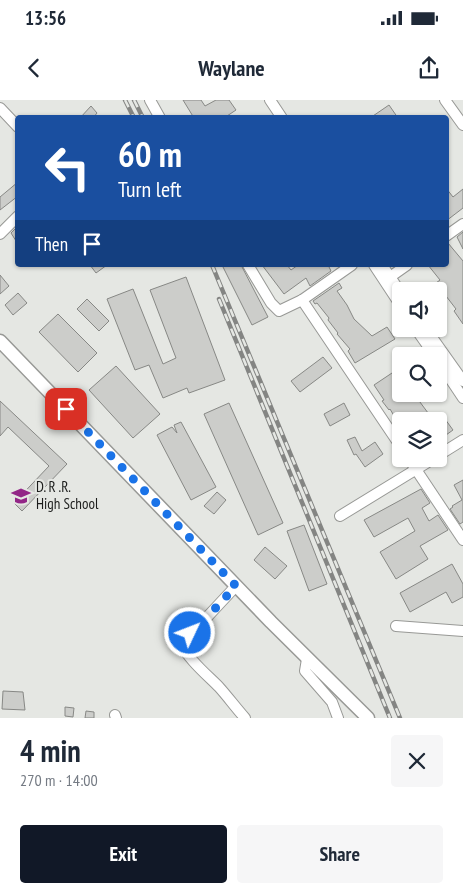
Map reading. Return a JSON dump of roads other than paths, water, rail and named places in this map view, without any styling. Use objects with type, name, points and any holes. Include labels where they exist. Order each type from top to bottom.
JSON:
[{"type":"main road","points":[[0,341],[307,659],[368,718]]},
{"type":"street","points":[[150,100],[158,115]]},
{"type":"street","points":[[262,100],[272,115]]},
{"type":"street","points":[[270,100],[280,115]]},
{"type":"street","points":[[445,100],[463,125]]},
{"type":"street","points":[[0,108],[15,124]]},
{"type":"street","points":[[0,234],[15,219]]},
{"type":"street","points":[[449,234],[463,224]]},
{"type":"street","points":[[249,267],[278,311],[302,300],[349,267]]},
{"type":"street","points":[[375,267],[392,292]]},
{"type":"street","points":[[383,267],[393,282]]},
{"type":"street","points":[[390,277],[403,267]]},
{"type":"street","points":[[302,300],[392,434]]},
{"type":"street","points":[[432,337],[463,381]]},
{"type":"street","points":[[447,374],[463,398]]},
{"type":"street","points":[[447,450],[463,440]]},
{"type":"street","points":[[340,516],[419,467]]},
{"type":"street","points":[[416,469],[463,540]]},
{"type":"street","points":[[236,586],[180,642],[184,651],[245,718]]},
{"type":"street","points":[[396,626],[463,631]]},
{"type":"street","points":[[307,659],[305,671],[332,702],[338,718]]},
{"type":"railway","points":[[125,100],[132,115]]},
{"type":"railway","points":[[134,100],[142,115]]},
{"type":"railway","points":[[213,267],[400,718]]},
{"type":"railway","points":[[219,299],[390,718]]},
{"type":"place","name":"D. R .R. High School","points":[[21,496]]}]
